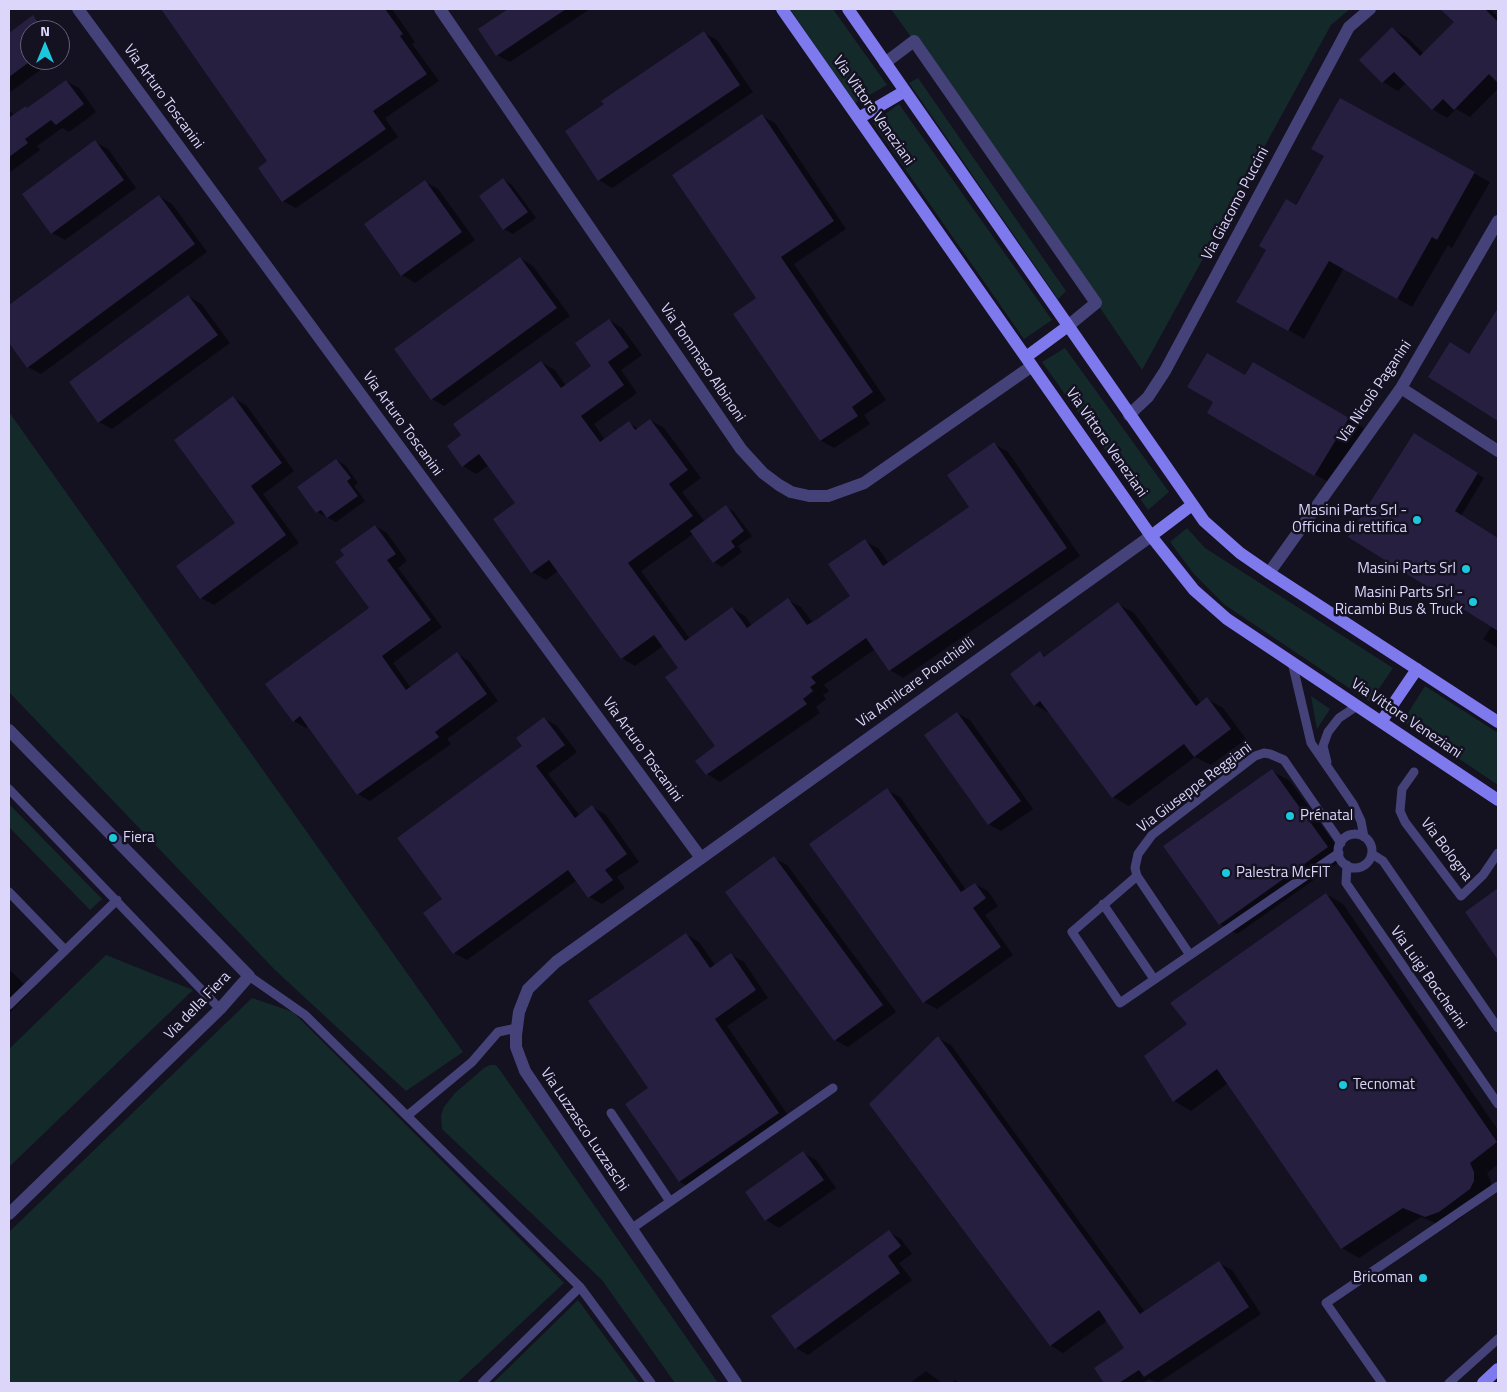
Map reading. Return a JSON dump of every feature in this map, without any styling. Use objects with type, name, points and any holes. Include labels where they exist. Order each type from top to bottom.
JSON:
[{"type":"main road","name":"Via Vittore Veneziani","points":[[782,9],[1151,536],[1182,576],[1215,610],[1498,800]]},
{"type":"main road","points":[[848,9],[1192,505],[1215,533],[1269,573],[1498,722]]},
{"type":"main road","points":[[859,118],[905,91]]},
{"type":"main road","points":[[1029,362],[1068,326]]},
{"type":"main road","points":[[1151,536],[1192,505]]},
{"type":"main road","points":[[1381,722],[1417,669]]},
{"type":"main road","points":[[1483,1383],[1498,1369]]},
{"type":"street","name":"Via Arturo Toscanini","points":[[78,9],[701,858]]},
{"type":"street","name":"Via Tommaso Albinoni","points":[[440,9],[741,449],[763,473],[779,485],[800,494],[828,496],[864,483],[1029,362]]},
{"type":"street","name":"Via Giacomo Puccini","points":[[1129,415],[1148,397],[1165,371],[1349,27],[1370,9]]},
{"type":"street","points":[[885,62],[914,41],[1096,303],[1068,326]]},
{"type":"street","name":"Via Nicolò Paganini","points":[[1269,573],[1401,388],[1498,221]]},
{"type":"street","points":[[1401,388],[1498,451]]},
{"type":"street","name":"Via Amilcare Ponchielli","points":[[701,858],[1151,536]]},
{"type":"street","name":"Via della Fiera","points":[[9,730],[249,976],[220,1009],[9,1214]]},
{"type":"street","name":"Via Luzzasco Luzzaschi","points":[[701,858],[536,978],[523,999],[517,1028],[518,1053],[532,1085],[736,1383]]},
{"type":"lane","name":"Via Luigi Boccherini","points":[[1292,662],[1307,733],[1316,750],[1358,813],[1364,836],[1371,844],[1372,854],[1383,862],[1498,1028]]},
{"type":"lane","name":"Via Luigi Boccherini","points":[[1330,771],[1324,752],[1324,740],[1333,724],[1357,706]]},
{"type":"lane","name":"Via Giuseppe Reggiani","points":[[1137,876],[1135,862],[1145,841],[1255,756],[1264,753],[1284,760],[1341,843]]},
{"type":"lane","name":"Via Bologna","points":[[1414,772],[1402,790],[1400,811],[1405,822],[1461,896],[1483,875],[1498,854]]},
{"type":"lane","points":[[9,789],[220,1009]]},
{"type":"lane","points":[[1190,955],[1137,876],[1072,932],[1120,1003],[1339,853],[1341,843],[1351,835],[1364,836]]},
{"type":"lane","name":"Via Luigi Boccherini","points":[[1339,853],[1347,865],[1346,883],[1498,1104]]},
{"type":"lane","points":[[1347,865],[1358,867],[1364,865],[1372,854]]},
{"type":"lane","points":[[9,892],[65,950]]},
{"type":"lane","points":[[9,1004],[117,900]]},
{"type":"lane","points":[[1103,904],[1154,980]]},
{"type":"lane","points":[[249,976],[305,1015],[580,1288],[651,1383]]},
{"type":"lane","points":[[407,1116],[472,1062],[498,1032],[517,1028]]},
{"type":"lane","points":[[631,1229],[669,1200],[833,1088]]},
{"type":"lane","points":[[611,1113],[669,1200]]},
{"type":"lane","points":[[1382,1383],[1326,1303],[1498,1186]]},
{"type":"lane","points":[[482,1383],[580,1288]]},
{"type":"lane","points":[[1449,1383],[1498,1339]]},
{"type":"green space","points":[[790,9],[833,9],[887,85],[855,103]]},
{"type":"green space","points":[[891,9],[1350,9],[1331,25],[1142,370],[1022,192]]},
{"type":"green space","points":[[918,78],[1066,291],[1058,299],[909,83]]},
{"type":"green space","points":[[899,104],[1052,320],[1024,339],[873,123]]},
{"type":"green space","points":[[1065,348],[1169,492],[1148,510],[1042,362]]},
{"type":"green space","points":[[9,412],[463,1052],[406,1091],[275,970],[9,692]]},
{"type":"green space","points":[[1187,528],[1205,548],[1393,668],[1370,702],[1225,605],[1194,574],[1170,542]]},
{"type":"green space","points":[[1425,686],[1498,733],[1498,785],[1403,721]]},
{"type":"green space","points":[[1311,696],[1330,709],[1317,729]]},
{"type":"green space","points":[[9,804],[102,899],[90,910],[9,827]]},
{"type":"green space","points":[[106,955],[193,990],[9,1167],[9,1049]]},
{"type":"green space","points":[[252,998],[293,1012],[564,1283],[457,1383],[9,1383],[9,1232]]},
{"type":"green space","points":[[490,1065],[496,1065],[502,1073],[718,1383],[675,1383],[602,1280],[442,1129],[441,1115],[444,1107],[455,1093]]},
{"type":"green space","points":[[578,1300],[639,1383],[493,1383]]},
{"type":"building","points":[[161,9],[385,9],[403,34],[400,36],[427,74],[373,111],[386,129],[282,202],[258,168],[267,161]]},
{"type":"building","points":[[508,9],[566,9],[496,56],[478,29]]},
{"type":"building","points":[[1440,9],[1485,9],[1498,22],[1498,83],[1489,74],[1454,110],[1443,99],[1432,110],[1394,72],[1382,83],[1359,60],[1392,27],[1420,56],[1454,22]]},
{"type":"building","points":[[33,15],[37,20],[26,20]]},
{"type":"building","points":[[20,25],[20,69],[9,77],[9,33]]},
{"type":"building","points":[[704,31],[740,85],[598,181],[565,131],[604,104],[601,101]]},
{"type":"building","points":[[66,80],[84,104],[56,125],[51,120],[25,139],[28,143],[9,157],[9,115],[10,117],[26,106],[27,108]]},
{"type":"building","points":[[1340,98],[1475,172],[1437,240],[1432,237],[1397,299],[1329,261],[1288,331],[1236,302],[1266,250],[1259,246],[1286,199],[1296,205],[1324,156],[1311,149]]},
{"type":"building","points":[[762,114],[834,221],[781,257],[873,392],[852,407],[858,416],[820,441],[733,314],[756,298],[672,175]]},
{"type":"building","points":[[95,140],[124,180],[51,234],[22,194]]},
{"type":"building","points":[[503,178],[528,212],[503,230],[479,196]]},
{"type":"building","points":[[425,180],[462,232],[401,276],[364,224]]},
{"type":"building","points":[[159,195],[195,244],[27,368],[9,343],[9,305]]},
{"type":"building","points":[[520,257],[557,308],[431,400],[394,349]]},
{"type":"building","points":[[188,295],[218,335],[98,423],[69,382]]},
{"type":"building","points":[[1498,308],[1498,421],[1428,377],[1450,342],[1469,354]]},
{"type":"building","points":[[609,319],[629,347],[608,362],[624,385],[581,416],[600,442],[629,421],[635,430],[650,419],[688,470],[669,484],[693,516],[628,563],[685,641],[732,607],[747,628],[788,598],[807,625],[816,620],[850,596],[828,564],[865,539],[883,566],[969,507],[947,475],[994,442],[1067,548],[889,671],[866,638],[811,677],[816,683],[810,687],[813,691],[803,699],[807,704],[706,775],[695,761],[715,746],[665,677],[678,668],[654,635],[621,659],[549,560],[531,573],[493,519],[515,503],[479,454],[462,467],[447,446],[461,435],[453,424],[541,361],[561,388],[591,366],[575,343]]},
{"type":"building","points":[[1207,353],[1245,375],[1253,362],[1349,418],[1314,476],[1207,413],[1213,402],[1187,387]]},
{"type":"building","points":[[233,396],[282,463],[251,486],[286,535],[200,599],[176,566],[235,523],[174,440]]},
{"type":"building","points":[[1414,433],[1478,473],[1455,511],[1498,538],[1498,631],[1348,537]]},
{"type":"building","points":[[336,459],[351,478],[347,481],[358,496],[327,518],[321,510],[316,513],[297,487]]},
{"type":"building","points":[[726,505],[744,531],[731,541],[735,547],[713,563],[690,531]]},
{"type":"building","points":[[375,525],[396,554],[387,560],[431,620],[382,656],[406,690],[457,652],[487,694],[435,732],[439,737],[357,795],[300,716],[293,722],[265,684],[369,608],[335,562],[344,555],[340,550]]},
{"type":"building","points":[[1118,602],[1196,706],[1207,697],[1231,729],[1194,757],[1184,744],[1112,798],[1040,701],[1034,706],[1010,674],[1040,651],[1044,657]]},
{"type":"building","points":[[957,712],[1021,801],[988,825],[924,735]]},
{"type":"building","points":[[544,717],[565,745],[536,766],[575,818],[592,805],[627,854],[605,870],[613,880],[588,898],[568,870],[453,954],[423,913],[442,899],[397,838],[522,746],[516,738]]},
{"type":"building","points":[[1272,769],[1328,847],[1219,925],[1163,846]]},
{"type":"building","points":[[887,788],[961,892],[975,883],[986,898],[973,908],[1001,947],[923,1003],[809,844]]},
{"type":"building","points":[[774,856],[883,1005],[834,1041],[725,892]]},
{"type":"building","points":[[1498,888],[1498,960],[1465,912]]},
{"type":"building","name":"Tecnomat","points":[[1326,893],[1497,1142],[1470,1163],[1474,1172],[1474,1181],[1470,1189],[1439,1212],[1425,1217],[1403,1208],[1341,1249],[1217,1069],[1173,1102],[1144,1056],[1187,1024],[1170,1003]]},
{"type":"building","points":[[686,933],[710,968],[731,953],[756,990],[715,1019],[779,1113],[679,1182],[625,1104],[648,1088],[588,1001]]},
{"type":"building","points":[[938,1036],[1140,1314],[1219,1261],[1249,1307],[1144,1377],[1139,1370],[1119,1383],[1104,1383],[1094,1368],[1124,1348],[1099,1310],[1050,1346],[869,1104]]},
{"type":"building","points":[[803,1151],[824,1180],[765,1221],[745,1192]]},
{"type":"building","points":[[889,1230],[901,1246],[888,1256],[900,1273],[795,1349],[771,1316]]},
{"type":"place","name":"Masini Parts Srl - Officina di rettifica","points":[[1417,520]]},
{"type":"place","name":"Masini Parts Srl","points":[[1466,569]]},
{"type":"place","name":"Masini Parts Srl - Ricambi Bus & Truck","points":[[1473,602]]},
{"type":"place","name":"Prénatal","points":[[1290,816]]},
{"type":"place","name":"Fiera","points":[[113,838]]},
{"type":"place","name":"Palestra McFIT","points":[[1226,873]]},
{"type":"place","name":"Tecnomat","points":[[1343,1085]]},
{"type":"place","name":"Bricoman","points":[[1423,1278]]}]
